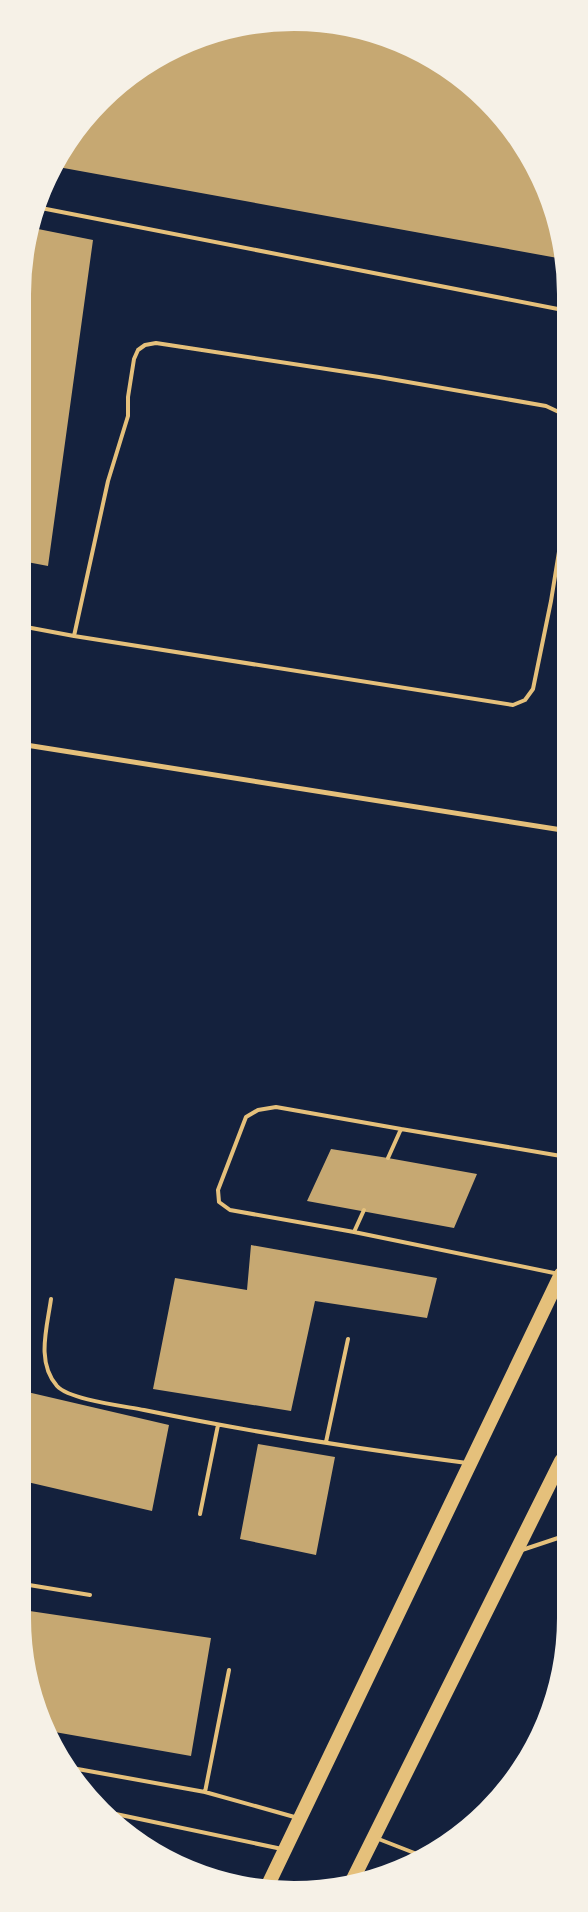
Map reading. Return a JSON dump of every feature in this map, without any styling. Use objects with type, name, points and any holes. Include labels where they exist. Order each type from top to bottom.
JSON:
[{"type":"highway","points":[[270,1880],[557,1282]]},
{"type":"highway","points":[[356,1873],[557,1469]]},
{"type":"street","points":[[31,746],[557,829]]},
{"type":"lane","points":[[45,209],[557,309]]},
{"type":"lane","points":[[74,636],[108,481],[128,416],[128,397],[134,359],[138,350],[145,345],[156,343],[379,377],[546,406],[557,411]]},
{"type":"lane","points":[[31,627],[74,636],[513,706],[525,700],[533,689],[557,564]]},
{"type":"lane","points":[[557,1155],[276,1107],[258,1110],[246,1117],[218,1190],[219,1202],[230,1210],[354,1232],[557,1273]]},
{"type":"lane","points":[[388,1158],[401,1129]]},
{"type":"lane","points":[[354,1232],[364,1210]]},
{"type":"lane","points":[[51,1299],[44,1352],[47,1373],[59,1388],[82,1398],[218,1425],[355,1448],[471,1464]]},
{"type":"lane","points":[[326,1442],[348,1339]]},
{"type":"lane","points":[[200,1514],[218,1425]]},
{"type":"lane","points":[[515,1552],[557,1538]]},
{"type":"lane","points":[[31,1585],[90,1595]]},
{"type":"lane","points":[[205,1792],[229,1670]]},
{"type":"lane","points":[[80,1769],[205,1792],[300,1818]]},
{"type":"lane","points":[[120,1815],[284,1850]]},
{"type":"lane","points":[[374,1837],[413,1852]]},
{"type":"building","points":[[294,31],[345,36],[395,51],[425,66],[454,86],[480,108],[512,148],[530,178],[548,226],[555,257],[63,168],[86,134],[108,108],[148,76],[178,58],[226,40],[260,33]]},
{"type":"building","points":[[39,229],[93,240],[48,566],[31,563],[31,294],[33,260]]},
{"type":"building","points":[[331,1149],[477,1174],[454,1228],[307,1201]]},
{"type":"building","points":[[251,1245],[437,1278],[427,1318],[315,1301],[291,1411],[153,1389],[175,1278],[247,1290]]},
{"type":"building","points":[[31,1393],[169,1425],[152,1511],[31,1483]]},
{"type":"building","points":[[258,1444],[335,1457],[316,1555],[240,1539]]},
{"type":"building","points":[[31,1611],[211,1638],[191,1756],[57,1732],[45,1702],[36,1669],[33,1652]]}]
